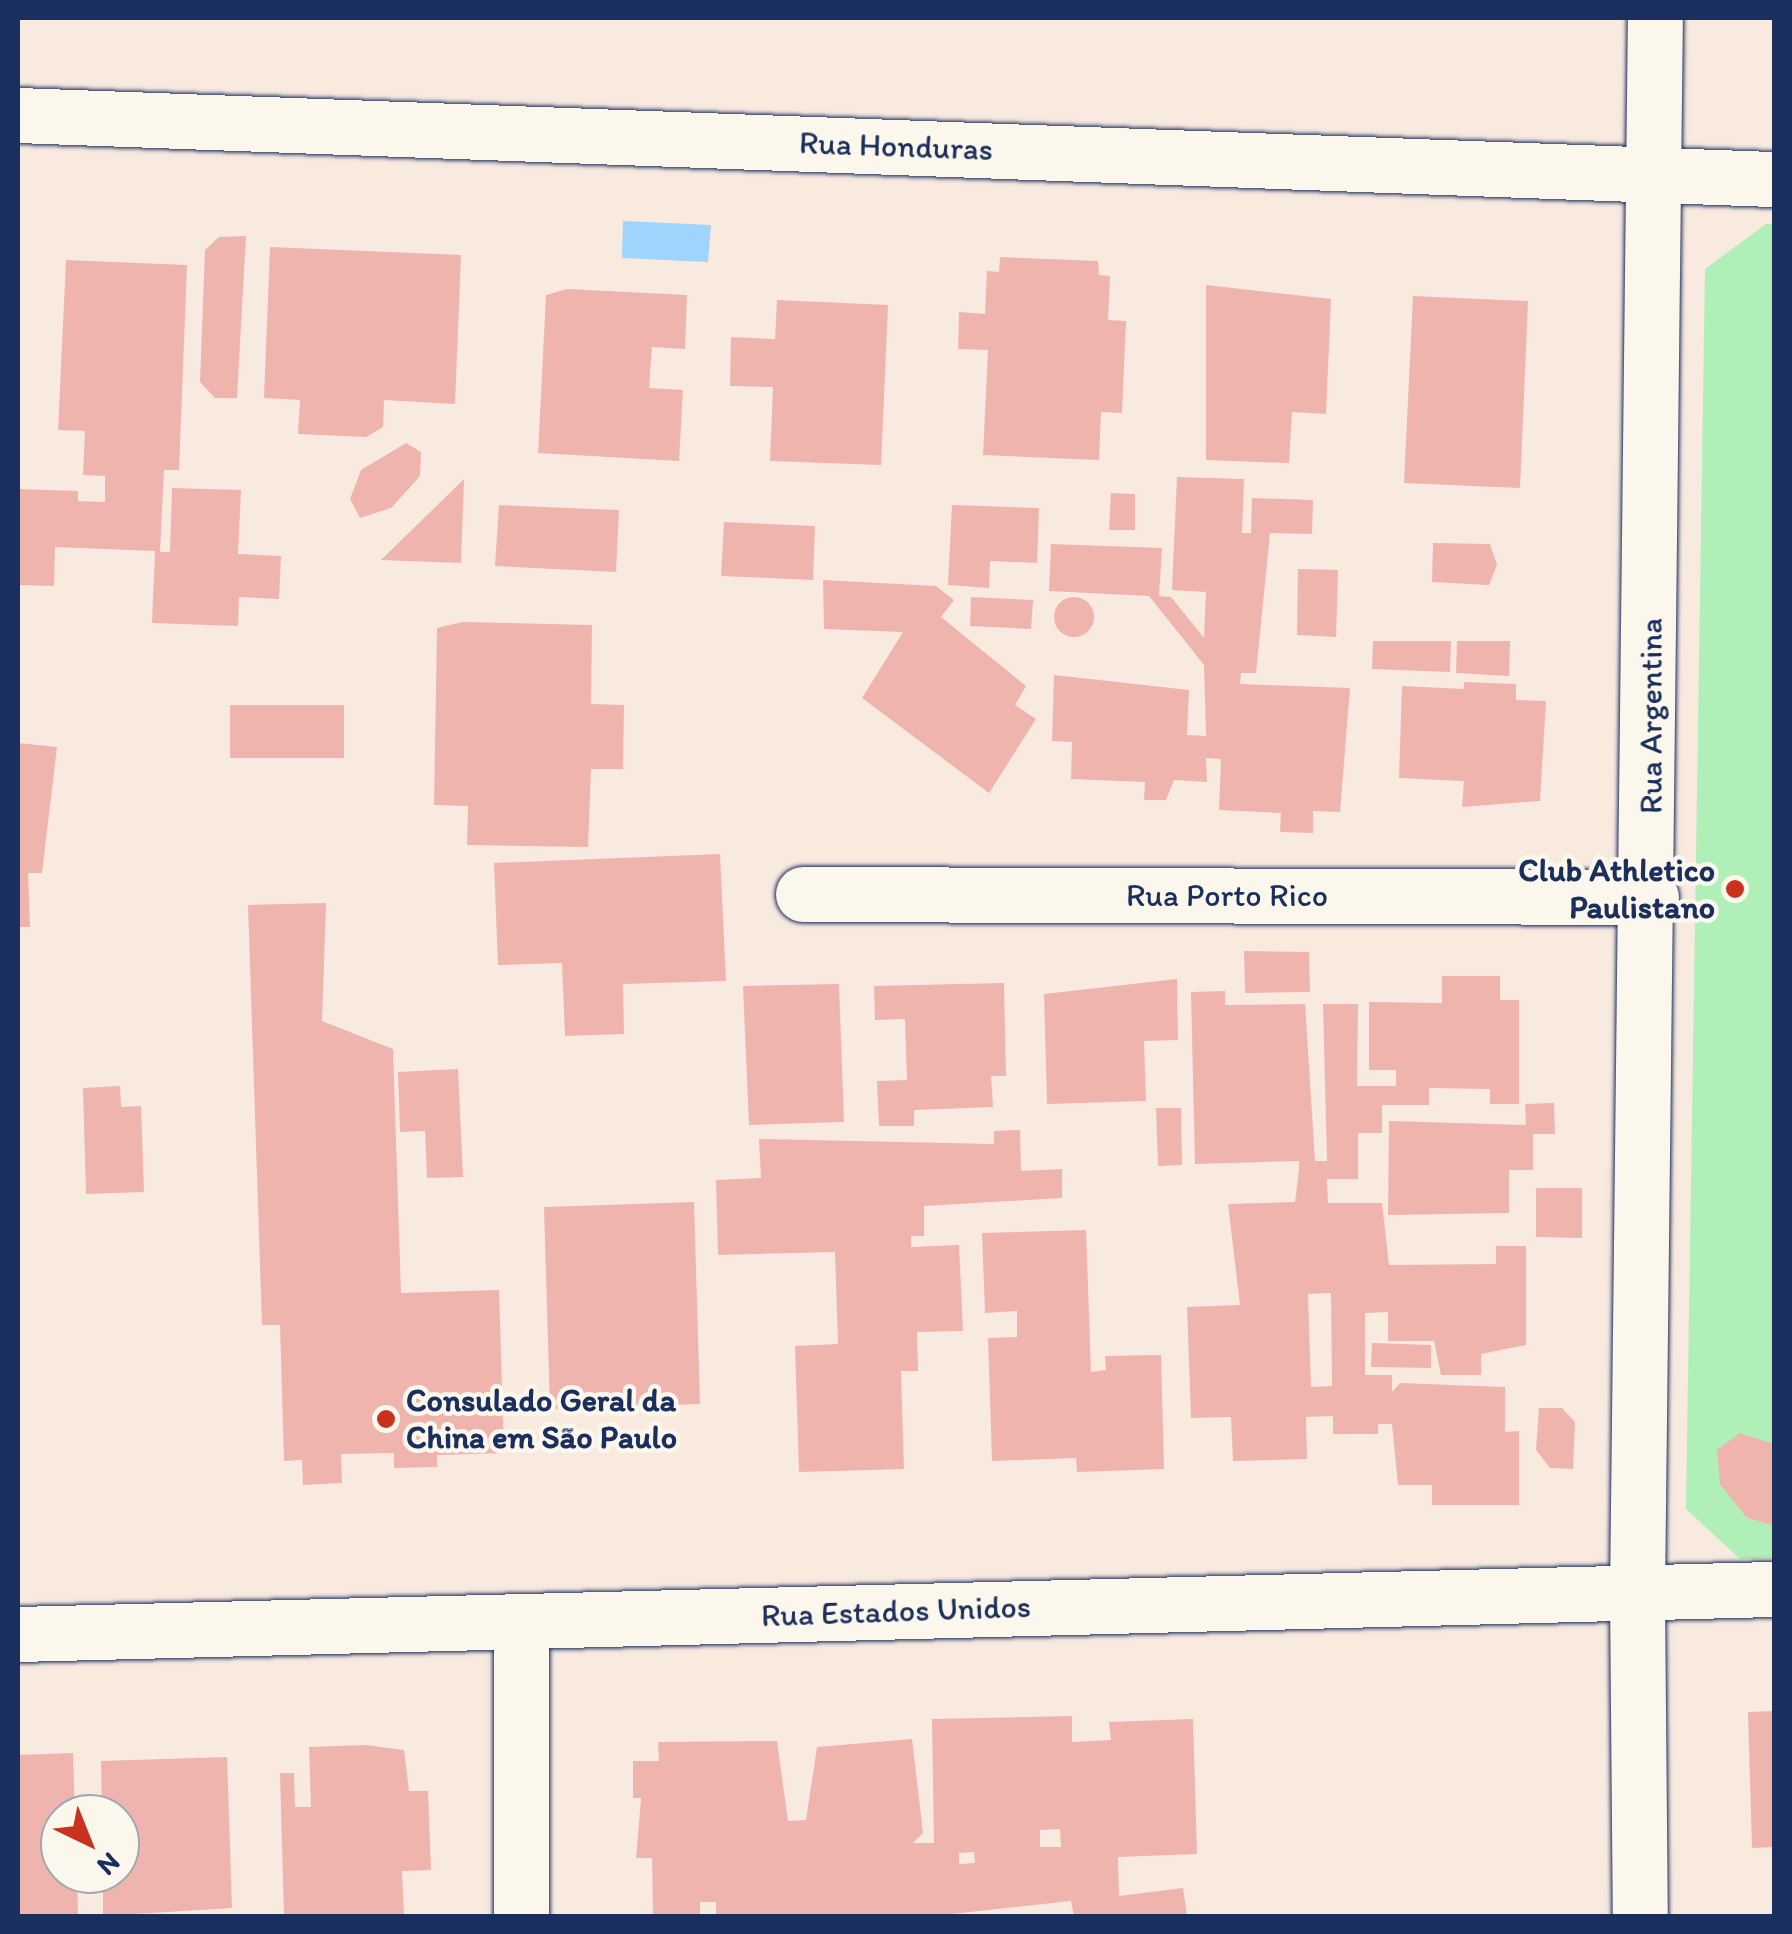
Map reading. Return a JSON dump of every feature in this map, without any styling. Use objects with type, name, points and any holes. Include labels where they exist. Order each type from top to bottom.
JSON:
[{"type":"street","name":"Rua Argentina","points":[[1640,1916],[1637,1595],[1650,897],[1656,18]]},
{"type":"street","name":"Rua Honduras","points":[[18,115],[1774,179]]},
{"type":"street","name":"Rua Porto Rico","points":[[803,894],[1650,897]]},
{"type":"street","name":"Rua Estados Unidos","points":[[18,1634],[1774,1589]]},
{"type":"street","points":[[521,1916],[522,1623]]},
{"type":"green space","name":"Club Athletico Paulistano","points":[[1766,224],[1774,224],[1774,1558],[1740,1559],[1686,1509],[1705,269]]},
{"type":"water","points":[[623,221],[711,225],[708,262],[622,258]]},
{"type":"building","points":[[246,236],[237,398],[215,398],[200,382],[205,250],[219,237]]},
{"type":"building","points":[[270,247],[461,255],[455,404],[384,400],[383,427],[366,437],[298,434],[300,400],[264,398]]},
{"type":"building","points":[[1000,257],[1098,261],[1099,275],[1110,276],[1108,320],[1126,321],[1122,413],[1101,412],[1099,460],[983,455],[988,350],[958,349],[959,312],[985,314],[987,271],[999,272]]},
{"type":"building","points":[[66,260],[187,265],[179,470],[164,470],[160,552],[170,552],[172,488],[241,490],[238,554],[281,556],[279,599],[239,597],[238,626],[152,623],[155,551],[55,547],[54,586],[18,585],[18,489],[78,491],[78,501],[105,502],[105,476],[83,475],[85,431],[58,430]]},
{"type":"building","points":[[1206,285],[1331,299],[1326,414],[1292,412],[1289,463],[1206,460]]},
{"type":"building","points":[[567,289],[687,295],[685,349],[652,347],[649,388],[683,390],[679,461],[538,453],[546,295]]},
{"type":"building","points":[[1413,296],[1528,301],[1520,488],[1404,483]]},
{"type":"building","points":[[777,300],[888,305],[881,465],[770,461],[773,387],[730,386],[731,337],[775,339]]},
{"type":"building","points":[[406,443],[421,452],[420,476],[391,508],[360,518],[350,499],[361,470]]},
{"type":"building","points":[[1177,477],[1244,479],[1242,533],[1251,533],[1252,498],[1313,500],[1312,534],[1270,533],[1256,673],[1241,673],[1240,684],[1350,688],[1340,812],[1313,811],[1313,833],[1280,832],[1281,813],[1219,810],[1221,759],[1206,758],[1207,782],[1174,780],[1166,800],[1144,800],[1145,782],[1071,779],[1072,742],[1052,741],[1054,675],[1189,690],[1187,735],[1206,736],[1204,665],[1149,596],[1049,591],[1051,544],[1162,548],[1159,596],[1171,597],[1204,638],[1206,592],[1172,590]]},
{"type":"building","points":[[464,479],[461,563],[381,560]]},
{"type":"building","points":[[1111,493],[1135,494],[1135,530],[1109,530]]},
{"type":"building","points":[[499,505],[619,510],[616,572],[495,566]]},
{"type":"building","points":[[952,505],[1039,508],[1037,563],[990,561],[989,588],[948,585]]},
{"type":"building","points":[[724,522],[815,526],[813,580],[721,576]]},
{"type":"building","points":[[1433,543],[1490,544],[1497,565],[1489,585],[1432,582]]},
{"type":"building","points":[[1298,569],[1338,570],[1336,637],[1297,635]]},
{"type":"building","points":[[823,580],[936,586],[954,600],[941,617],[1026,686],[1015,705],[1036,719],[989,793],[862,698],[903,632],[824,629]]},
{"type":"building","points":[[971,597],[1033,600],[1031,629],[970,626]]},
{"type":"building","points":[[1074,597],[1088,603],[1094,617],[1088,631],[1074,637],[1060,631],[1054,617],[1060,603]]},
{"type":"building","points":[[462,622],[592,625],[591,704],[624,705],[623,769],[591,769],[588,847],[467,845],[468,806],[434,805],[437,628]]},
{"type":"building","points":[[1373,641],[1451,641],[1450,672],[1372,669]]},
{"type":"building","points":[[1457,641],[1510,641],[1509,676],[1456,673]]},
{"type":"building","points":[[1464,682],[1516,684],[1516,700],[1546,701],[1540,801],[1462,807],[1464,781],[1399,778],[1402,686],[1464,689]]},
{"type":"building","points":[[230,705],[344,705],[344,758],[230,758]]},
{"type":"building","points":[[18,743],[57,747],[42,873],[28,873],[30,927],[18,927]]},
{"type":"building","points":[[720,854],[726,981],[623,984],[624,1034],[565,1036],[562,963],[498,965],[494,863]]},
{"type":"building","points":[[326,903],[322,1021],[393,1049],[401,1293],[499,1290],[504,1453],[437,1455],[437,1467],[394,1468],[394,1453],[341,1454],[342,1483],[303,1485],[302,1460],[284,1461],[280,1325],[262,1325],[248,905]]},
{"type":"building","points":[[1244,951],[1309,952],[1310,992],[1245,993]]},
{"type":"building","points":[[1442,976],[1500,976],[1500,1000],[1519,1000],[1519,1104],[1490,1104],[1490,1089],[1429,1088],[1429,1105],[1382,1105],[1382,1133],[1358,1133],[1358,1179],[1327,1179],[1328,1203],[1382,1203],[1389,1265],[1496,1264],[1496,1246],[1526,1246],[1526,1345],[1481,1354],[1481,1375],[1441,1375],[1434,1341],[1388,1341],[1388,1312],[1365,1313],[1365,1375],[1392,1375],[1392,1392],[1400,1383],[1505,1387],[1505,1432],[1519,1431],[1519,1505],[1432,1505],[1432,1485],[1398,1485],[1392,1424],[1378,1424],[1378,1434],[1333,1434],[1333,1416],[1306,1417],[1307,1459],[1233,1461],[1231,1417],[1191,1418],[1187,1307],[1240,1305],[1228,1204],[1295,1202],[1299,1161],[1195,1164],[1191,992],[1225,991],[1225,1005],[1305,1004],[1315,1161],[1327,1161],[1323,1004],[1358,1004],[1357,1086],[1396,1086],[1396,1070],[1369,1070],[1369,1002],[1442,1003]],"holes":[[[1331,1293],[1332,1386],[1311,1387],[1308,1294]]]},
{"type":"building","points":[[1177,979],[1178,1040],[1144,1041],[1146,1101],[1047,1104],[1044,994]]},
{"type":"building","points":[[1004,983],[1006,1076],[991,1076],[993,1107],[914,1110],[914,1126],[879,1126],[877,1081],[907,1080],[905,1019],[875,1020],[874,986]]},
{"type":"building","points":[[839,984],[844,1122],[749,1125],[743,986]]},
{"type":"building","points":[[458,1069],[463,1177],[427,1178],[425,1131],[400,1132],[398,1072]]},
{"type":"building","points":[[120,1086],[121,1107],[141,1106],[144,1192],[86,1194],[83,1088]]},
{"type":"building","points":[[1554,1103],[1555,1134],[1533,1134],[1533,1170],[1509,1170],[1509,1213],[1388,1215],[1389,1121],[1526,1125],[1525,1104]]},
{"type":"building","points":[[1156,1108],[1181,1108],[1182,1165],[1158,1166]]},
{"type":"building","points":[[1020,1130],[1021,1171],[1062,1169],[1062,1198],[924,1206],[924,1236],[911,1236],[911,1247],[959,1245],[963,1331],[917,1332],[918,1371],[901,1371],[904,1469],[799,1472],[795,1346],[838,1344],[835,1252],[718,1255],[716,1180],[761,1178],[759,1139],[994,1144],[994,1131]]},
{"type":"building","points":[[1536,1188],[1582,1188],[1582,1238],[1536,1237]]},
{"type":"building","points":[[694,1202],[700,1404],[550,1409],[544,1207]]},
{"type":"building","points":[[1086,1230],[1091,1372],[1106,1370],[1105,1356],[1161,1355],[1164,1469],[1077,1472],[1076,1458],[992,1461],[988,1338],[1017,1337],[1017,1311],[985,1313],[982,1233]]},
{"type":"building","points":[[1372,1343],[1431,1345],[1431,1368],[1371,1367]]},
{"type":"building","points":[[1539,1408],[1562,1408],[1575,1422],[1573,1469],[1550,1468],[1536,1450]]},
{"type":"building","points":[[1740,1433],[1774,1444],[1774,1526],[1746,1517],[1720,1484],[1717,1450]]},
{"type":"building","points":[[1774,1711],[1774,1847],[1752,1848],[1748,1712]]},
{"type":"building","points":[[1072,1716],[1072,1742],[1111,1740],[1109,1722],[1193,1719],[1197,1854],[1118,1857],[1119,1896],[1183,1888],[1187,1916],[1074,1916],[1071,1901],[934,1916],[716,1916],[716,1902],[700,1902],[700,1916],[653,1916],[652,1858],[636,1858],[641,1798],[633,1798],[633,1761],[659,1761],[658,1742],[777,1741],[788,1821],[806,1820],[817,1747],[912,1739],[923,1833],[913,1843],[934,1843],[932,1719]],"holes":[[[1060,1829],[1061,1847],[1040,1847],[1040,1830]],[[974,1852],[975,1863],[959,1864],[959,1853]]]},
{"type":"building","points":[[366,1745],[404,1750],[409,1791],[428,1791],[431,1870],[402,1871],[404,1916],[284,1916],[280,1773],[294,1773],[295,1807],[311,1807],[309,1747]]},
{"type":"building","points":[[73,1753],[74,1794],[40,1794],[40,1894],[77,1894],[78,1916],[18,1916],[18,1755]]},
{"type":"building","points":[[227,1757],[232,1908],[103,1916],[103,1894],[140,1894],[140,1794],[102,1794],[101,1761]]},
{"type":"place","name":"Club Athletico Paulistano","points":[[1735,889]]},
{"type":"place","name":"Consulado Geral da China em São Paulo","points":[[386,1419]]}]
